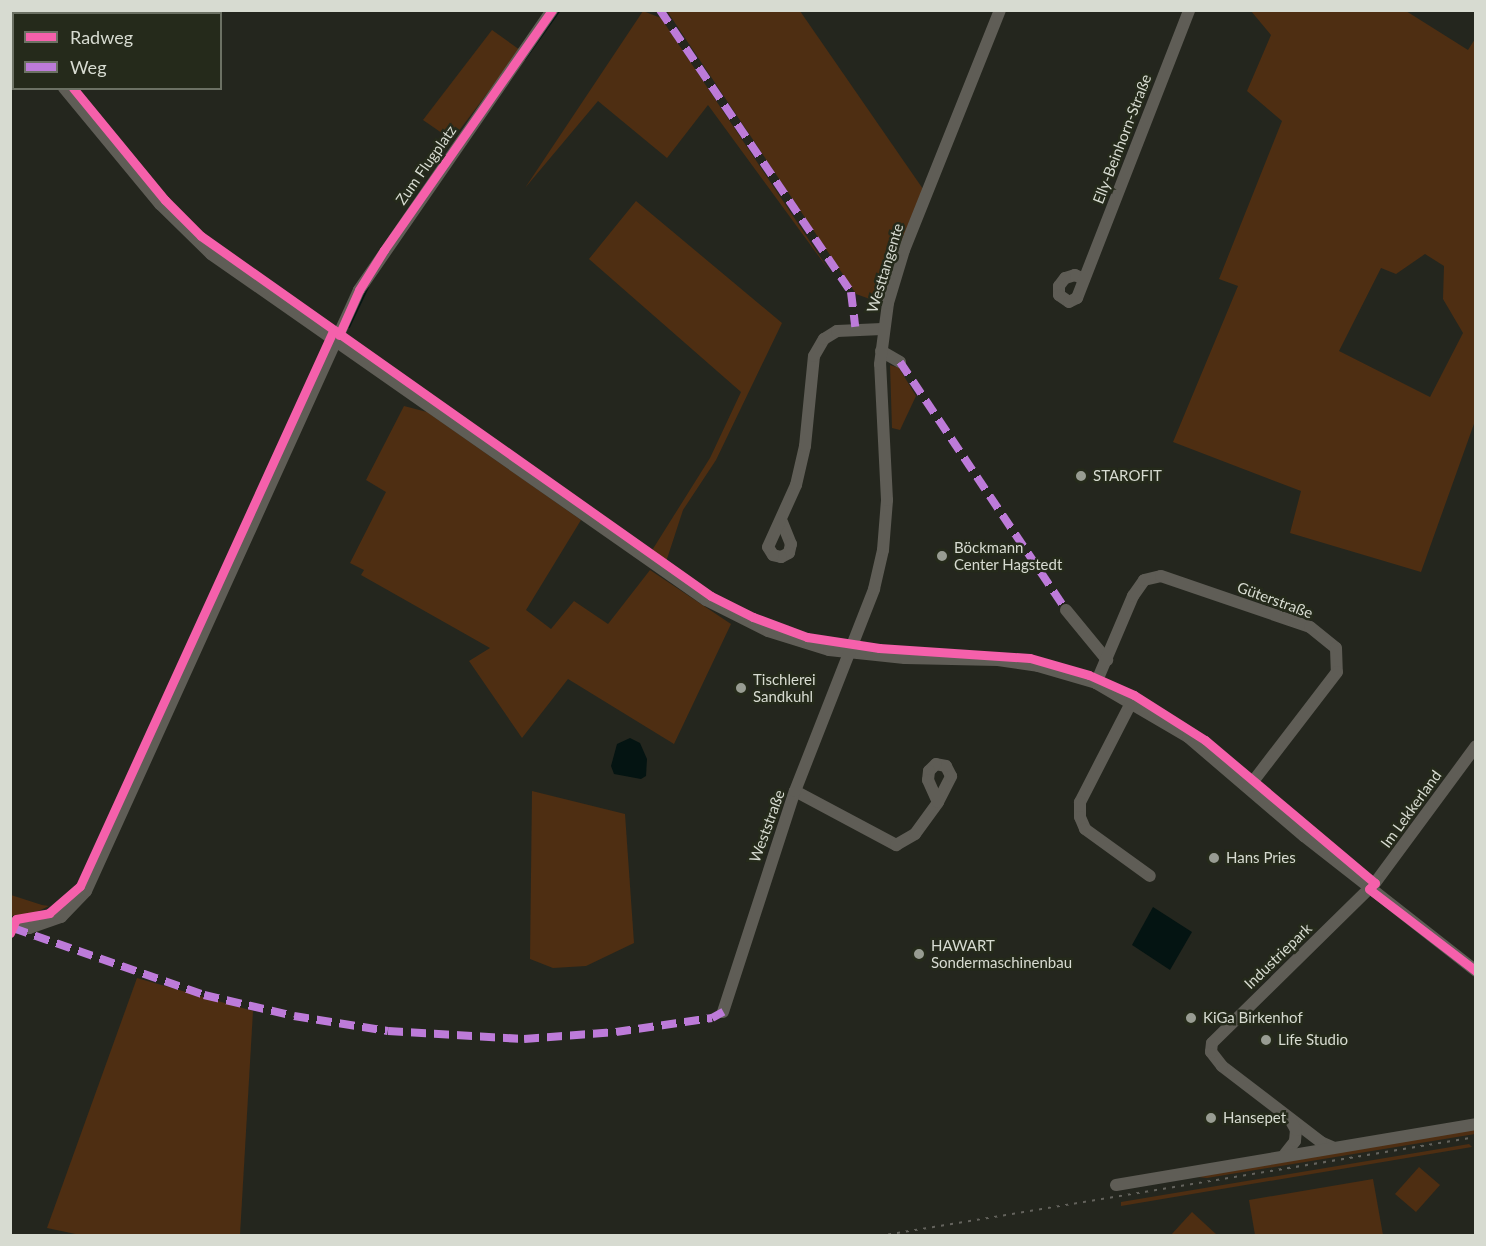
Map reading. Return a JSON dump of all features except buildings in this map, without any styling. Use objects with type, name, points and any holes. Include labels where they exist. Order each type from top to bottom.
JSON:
[{"type":"street","name":"Zum Flugplatz","points":[[11,930],[45,924],[61,917],[86,891],[359,290],[384,250],[552,10]]},
{"type":"street","name":"Westtangente","points":[[851,653],[874,589],[883,550],[886,500],[882,329],[904,250],[1000,10]]},
{"type":"street","name":"Elly-Beinhorn-Straße","points":[[1084,279],[1189,10]]},
{"type":"street","points":[[66,90],[154,197],[196,240],[335,343],[706,600],[791,640],[851,653],[998,660],[1038,666],[1096,683],[1132,701],[1188,737],[1369,889],[1476,971]]},
{"type":"street","points":[[782,522],[796,485],[805,446],[814,356],[824,339],[837,331],[882,329]]},
{"type":"street","points":[[881,351],[900,362]]},
{"type":"street","name":"Güterstraße","points":[[1096,683],[1133,596],[1144,580],[1161,576],[1284,617],[1327,639],[1336,648],[1337,672],[1248,788]]},
{"type":"street","points":[[1066,610],[1107,660]]},
{"type":"street","name":"Weststraße","points":[[723,1012],[795,791],[851,653]]},
{"type":"street","points":[[1132,701],[1080,802],[1080,817],[1085,829],[1150,876]]},
{"type":"street","name":"Im Lekkerland","points":[[1369,889],[1476,746]]},
{"type":"street","points":[[795,791],[896,845],[915,834],[938,802]]},
{"type":"street","name":"Industriepark","points":[[1332,1147],[1289,1118],[1215,1059],[1212,1044],[1369,889]]},
{"type":"street","points":[[1285,1154],[1295,1141],[1296,1130],[1289,1118]]},
{"type":"street","points":[[1116,1185],[1285,1154],[1476,1124]]},
{"type":"shaded area","points":[[643,11],[661,18],[831,273],[708,105],[667,158],[598,101],[525,188]]},
{"type":"shaded area","points":[[667,11],[800,11],[923,189],[878,302],[856,294]]},
{"type":"shaded area","points":[[1251,11],[1406,11],[1468,50],[1475,39],[1475,421],[1421,572],[1290,533],[1301,491],[1173,442],[1238,286],[1219,279],[1282,121],[1247,91],[1271,35]],"holes":[[[1425,254],[1444,266],[1443,299],[1463,333],[1430,397],[1339,351],[1381,268],[1396,274]]]},
{"type":"shaded area","points":[[492,30],[520,50],[452,140],[423,120]]},
{"type":"shaded area","points":[[636,201],[782,323],[716,460],[683,510],[666,562],[651,552],[710,458],[741,392],[589,259]]},
{"type":"shaded area","points":[[890,365],[899,368],[916,396],[900,430],[892,428]]},
{"type":"shaded area","points":[[404,406],[427,412],[581,520],[526,610],[551,629],[574,601],[608,624],[650,570],[731,624],[674,744],[568,679],[522,738],[469,661],[490,648],[361,575],[364,570],[350,563],[386,492],[366,480]]},
{"type":"shaded area","points":[[630,738],[640,743],[647,759],[646,776],[641,779],[614,774],[611,766],[617,744]]},
{"type":"shaded area","points":[[532,791],[625,814],[634,943],[586,966],[553,968],[530,959]]},
{"type":"shaded area","points":[[11,895],[49,906],[32,914],[11,916]]},
{"type":"shaded area","points":[[1153,907],[1192,932],[1170,970],[1132,945]]},
{"type":"shaded area","points":[[137,978],[253,1011],[240,1235],[85,1236],[47,1228]]},
{"type":"shaded area","points":[[1475,1129],[1475,1134],[1207,1178],[1197,1177]]},
{"type":"shaded area","points":[[1469,1144],[1472,1147],[1121,1206],[1121,1202]]},
{"type":"shaded area","points":[[1419,1167],[1440,1185],[1416,1212],[1395,1194]]},
{"type":"shaded area","points":[[1373,1179],[1383,1235],[1255,1235],[1249,1200]]},
{"type":"shaded area","points":[[1192,1212],[1217,1235],[1171,1235]]},
{"type":"waterway","points":[[525,59],[560,10]]},
{"type":"waterway","points":[[349,327],[368,287]]},
{"type":"railway","points":[[879,1236],[1476,1137]]},
{"type":"marked path","points":[[660,10],[851,292],[855,327]]},
{"type":"marked path","points":[[900,362],[1066,610]]},
{"type":"marked path","points":[[15,924],[13,928],[204,995],[294,1016],[388,1031],[524,1039],[616,1032],[712,1018],[723,1012]]},
{"type":"cycle path","points":[[339,335],[359,290],[384,250],[552,10]]},
{"type":"cycle path","points":[[75,90],[165,200],[201,236],[711,596],[753,617],[807,637],[879,648],[1030,658],[1089,675],[1134,695],[1205,740],[1375,883],[1369,889],[1476,971]]},
{"type":"cycle path","points":[[10,933],[16,919],[49,913],[80,886],[333,331]]},
{"type":"place","name":"STAROFIT","points":[[1081,476]]},
{"type":"place","name":"Böckmann Center Hagstedt","points":[[942,556]]},
{"type":"place","name":"Tischlerei Sandkuhl","points":[[741,688]]},
{"type":"place","name":"Hans Pries","points":[[1214,858]]},
{"type":"place","name":"HAWART Sondermaschinenbau","points":[[919,954]]},
{"type":"place","name":"KiGa Birkenhof","points":[[1191,1018]]},
{"type":"place","name":"Life Studio","points":[[1266,1040]]},
{"type":"place","name":"Hansepet","points":[[1211,1118]]}]
